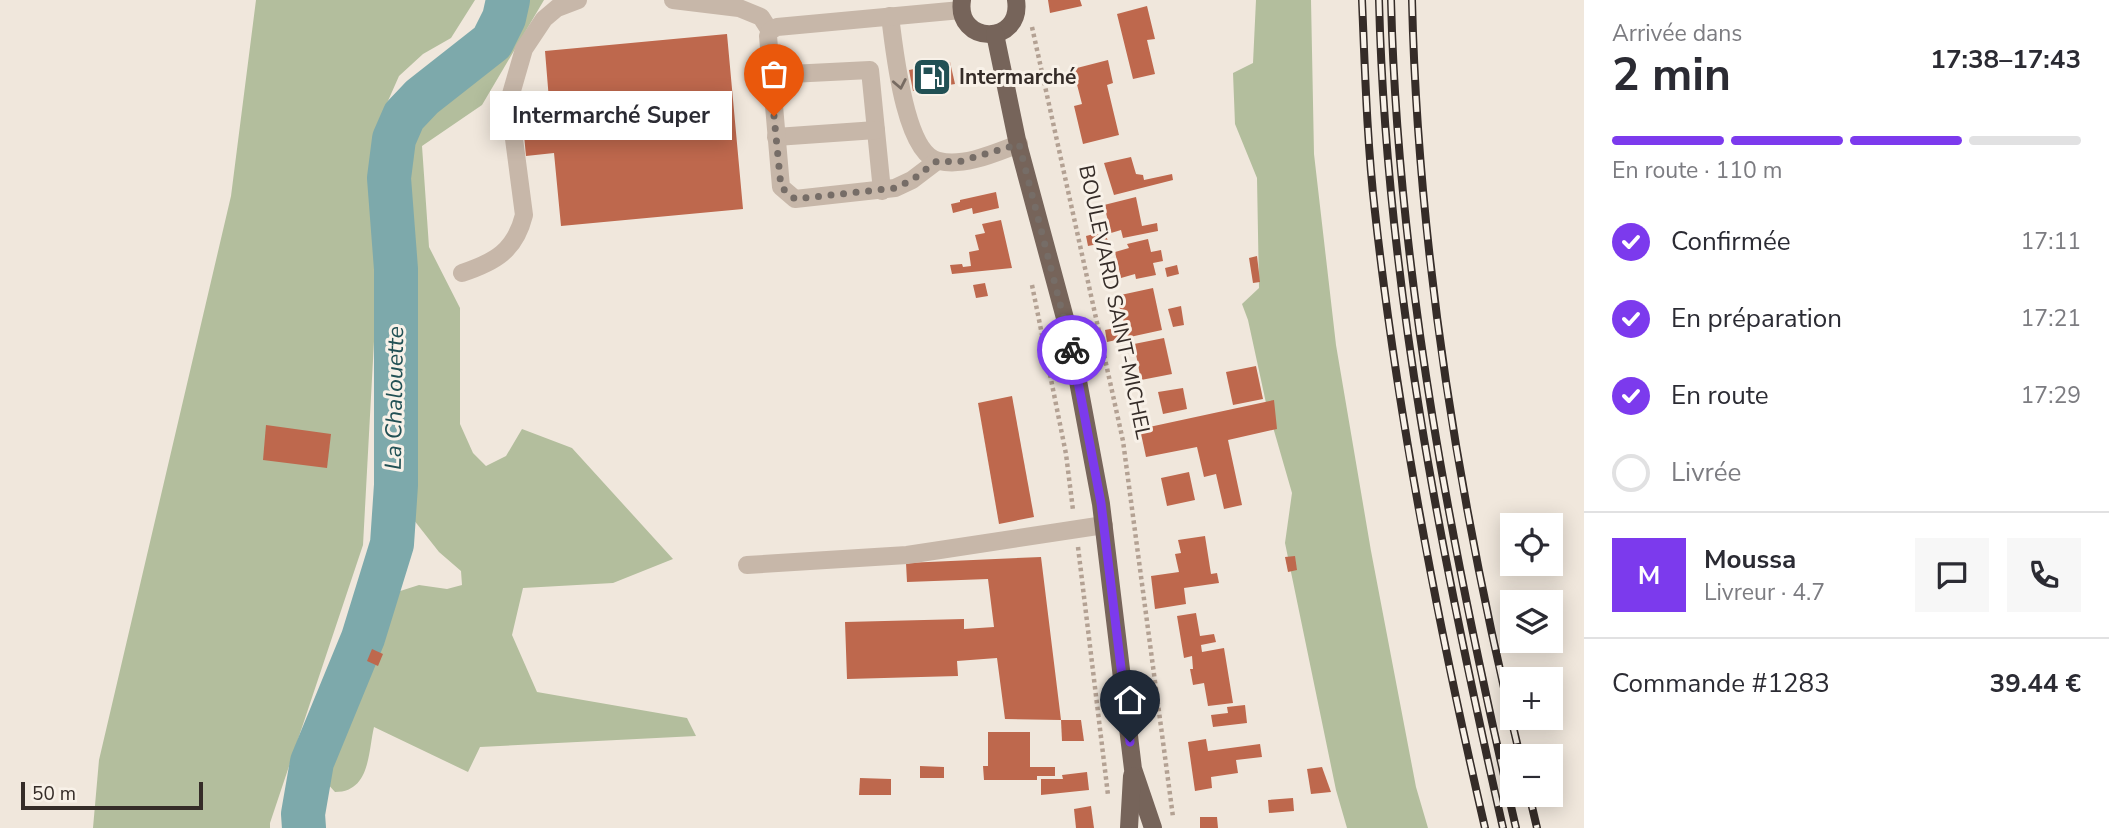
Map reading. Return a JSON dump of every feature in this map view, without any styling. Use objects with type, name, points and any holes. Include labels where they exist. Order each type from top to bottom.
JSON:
[{"type":"main road","points":[[961,5],[963,19],[975,32],[995,34],[1003,32],[1014,19],[1016,1]]},
{"type":"main road","points":[[995,34],[1019,144],[1069,333],[1104,525],[1133,769],[1129,828]]},
{"type":"main road","points":[[1133,769],[1153,828]]},
{"type":"lane","points":[[462,273],[485,265],[506,251],[519,234],[524,215],[509,101],[524,49],[544,19],[557,8],[578,0]]},
{"type":"lane","points":[[673,0],[743,5],[761,17],[770,31],[770,75],[781,187],[795,199],[882,191],[912,180],[937,161]]},
{"type":"lane","points":[[770,31],[777,27],[890,16],[917,7],[961,5]]},
{"type":"lane","points":[[890,16],[900,89],[915,134],[927,155],[937,161],[958,162],[1019,144]]},
{"type":"lane","points":[[770,75],[870,70],[882,191]]},
{"type":"lane","points":[[776,137],[876,130]]},
{"type":"lane","points":[[747,565],[907,555],[1104,525]]},
{"type":"path","name":"BOULEVARD SAINT-MICHEL","points":[[1016,1],[1031,21],[1124,440],[1174,828]]},
{"type":"path","points":[[1031,282],[1066,454],[1109,801]]},
{"type":"green space","points":[[256,0],[475,0],[451,38],[423,54],[399,76],[380,119],[372,149],[379,249],[363,545],[270,828],[93,828],[99,760],[231,196]]},
{"type":"green space","points":[[521,0],[544,0],[482,105],[422,146],[429,247],[460,308],[460,424],[473,453],[486,466],[506,456],[522,429],[572,448],[673,559],[613,583],[523,588],[512,635],[537,692],[687,718],[696,736],[480,747],[468,772],[374,727],[361,778],[355,786],[335,792],[326,782],[318,763],[338,715],[357,696],[394,593],[419,585],[447,589],[462,585],[461,571],[439,552],[406,510],[405,416],[409,322],[402,206],[403,135],[418,110],[504,36]]},
{"type":"green space","points":[[1256,0],[1311,0],[1314,154],[1336,345],[1371,551],[1416,787],[1428,828],[1347,828],[1336,790],[1285,543],[1292,493],[1266,403],[1242,304],[1259,288],[1257,178],[1235,124],[1233,73],[1253,63]]},
{"type":"building","points":[[1048,0],[1080,0],[1082,6],[1050,13]]},
{"type":"building","points":[[1147,6],[1155,39],[1147,40],[1155,74],[1133,79],[1117,14]]},
{"type":"building","points":[[727,34],[743,209],[561,226],[554,153],[526,156],[521,103],[549,100],[545,51]]},
{"type":"building","points":[[1108,60],[1113,83],[1107,85],[1119,135],[1083,144],[1074,106],[1082,104],[1073,69]]},
{"type":"building","name":"Intermarché","points":[[950,62],[955,84],[913,91],[909,70]]},
{"type":"building","points":[[1131,157],[1136,174],[1143,175],[1144,180],[1172,174],[1173,180],[1114,195],[1104,163]]},
{"type":"building","points":[[996,192],[999,208],[973,214],[972,208],[953,213],[951,204]]},
{"type":"building","points":[[1136,197],[1142,226],[1157,223],[1158,231],[1123,238],[1121,230],[1111,233],[1104,205]]},
{"type":"building","points":[[1001,220],[1012,268],[952,274],[950,265],[971,266],[969,252],[979,250],[975,235],[985,233],[982,224]]},
{"type":"building","points":[[1105,231],[1108,242],[1088,246],[1086,236]]},
{"type":"building","points":[[1148,239],[1151,252],[1161,250],[1163,261],[1153,263],[1156,275],[1136,279],[1135,274],[1121,278],[1115,252],[1129,248],[1127,244]]},
{"type":"building","points":[[1257,256],[1260,282],[1253,283],[1249,258]]},
{"type":"building","points":[[1177,265],[1179,274],[1167,277],[1165,268]]},
{"type":"building","points":[[985,283],[988,296],[976,298],[973,285]]},
{"type":"building","points":[[1153,288],[1162,330],[1107,342],[1105,330],[1125,326],[1116,296]]},
{"type":"building","points":[[1181,306],[1184,325],[1173,327],[1168,309]]},
{"type":"building","points":[[1164,338],[1172,374],[1141,380],[1134,344]]},
{"type":"building","points":[[1256,366],[1263,399],[1233,405],[1226,372]]},
{"type":"building","points":[[1183,388],[1187,409],[1163,414],[1158,392]]},
{"type":"building","points":[[1012,396],[1034,517],[999,524],[978,403]]},
{"type":"building","points":[[1274,400],[1277,429],[1228,440],[1242,505],[1224,509],[1216,474],[1204,477],[1197,447],[1146,457],[1140,429]]},
{"type":"building","points":[[266,425],[331,434],[327,468],[263,460]]},
{"type":"building","points":[[1189,472],[1195,500],[1167,506],[1161,478]]},
{"type":"building","points":[[1205,536],[1211,574],[1217,573],[1219,583],[1184,588],[1186,604],[1155,609],[1151,576],[1179,572],[1175,554],[1181,553],[1178,540]]},
{"type":"building","points":[[1295,556],[1297,570],[1288,572],[1285,557]]},
{"type":"building","points":[[1041,557],[1061,720],[1005,719],[997,658],[957,661],[958,676],[847,679],[845,622],[964,619],[964,629],[994,627],[988,579],[907,582],[906,563]]},
{"type":"building","points":[[1196,613],[1200,636],[1214,634],[1216,642],[1201,645],[1202,652],[1224,648],[1233,703],[1208,706],[1204,683],[1193,685],[1190,669],[1193,669],[1192,656],[1184,658],[1177,616]]},
{"type":"building","points":[[372,649],[383,654],[378,666],[367,661]]},
{"type":"building","points":[[1245,705],[1247,723],[1213,727],[1211,715],[1228,713],[1227,707]]},
{"type":"building","points":[[1061,720],[1081,720],[1084,741],[1062,741]]},
{"type":"building","points":[[988,732],[1030,732],[1030,767],[1055,767],[1055,776],[1037,776],[1037,780],[984,780],[983,766],[988,766]]},
{"type":"building","points":[[1206,739],[1208,751],[1260,744],[1262,757],[1236,760],[1238,773],[1211,777],[1212,788],[1195,791],[1188,742]]},
{"type":"building","points":[[920,766],[944,767],[944,778],[920,778]]},
{"type":"building","points":[[1322,767],[1331,792],[1311,794],[1307,769]]},
{"type":"building","points":[[1087,772],[1089,790],[1041,795],[1041,779],[1063,779],[1062,775]]},
{"type":"building","points":[[860,778],[891,779],[891,795],[859,795]]},
{"type":"building","points":[[1293,798],[1294,811],[1269,813],[1268,800]]},
{"type":"building","points":[[1091,806],[1094,828],[1076,828],[1074,809]]},
{"type":"building","points":[[1200,817],[1217,817],[1218,828],[1200,828]]},
{"type":"waterway","name":"La Chalouette","points":[[304,828],[303,814],[312,762],[363,638],[392,544],[396,485],[396,269],[389,178],[394,139],[404,116],[422,97],[492,42],[504,18],[508,0]]},
{"type":"railway","points":[[1362,0],[1372,186],[1395,367],[1436,599],[1485,828]]},
{"type":"railway","points":[[1379,0],[1393,210],[1420,417],[1458,623],[1503,828]]},
{"type":"railway","points":[[1391,0],[1396,105],[1417,313],[1451,520],[1516,828]]},
{"type":"railway","points":[[1412,0],[1423,191],[1446,381],[1479,570],[1517,744]]},
{"type":"railway","points":[[1532,807],[1537,828]]},
{"type":"way so far","points":[[774,116],[781,187],[795,199],[895,188],[912,180],[937,161],[958,162],[1019,144],[1072,350]]},
{"type":"place","name":"Intermarché","points":[[932,77]]},
{"type":"place","name":"Intermarché Super","points":[[774,116]]},
{"type":"route","points":[[1072,350],[1101,503],[1130,742]]}]
